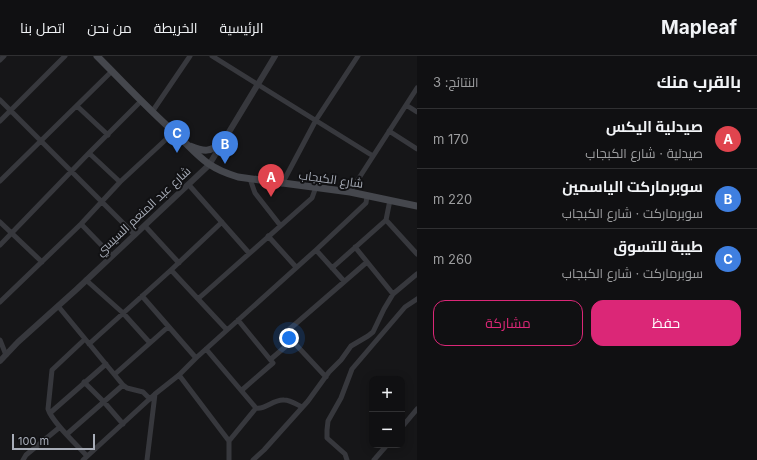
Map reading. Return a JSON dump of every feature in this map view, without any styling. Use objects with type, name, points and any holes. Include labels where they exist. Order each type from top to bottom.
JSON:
[{"type":"main road","name":"شارع الكبجاب","points":[[102,58],[141,101],[209,165],[229,174],[250,179],[350,192],[417,206]]},
{"type":"main road","points":[[187,145],[206,151],[223,142]]},
{"type":"street","points":[[0,60],[4,56]]},
{"type":"street","points":[[0,121],[65,56]]},
{"type":"street","points":[[152,112],[190,56]]},
{"type":"street","points":[[212,56],[373,156]]},
{"type":"street","name":"شارع عبد المنعم السيسي","points":[[0,361],[209,165],[275,56]]},
{"type":"street","points":[[282,184],[316,120],[358,56]]},
{"type":"street","points":[[0,181],[112,70]]},
{"type":"street","points":[[350,192],[417,88]]},
{"type":"street","points":[[0,100],[135,235]]},
{"type":"street","points":[[0,245],[89,152],[141,101]]},
{"type":"street","points":[[76,106],[108,135]]},
{"type":"street","points":[[406,106],[417,112]]},
{"type":"street","points":[[388,131],[417,149]]},
{"type":"street","points":[[0,302],[81,224],[120,182],[174,132]]},
{"type":"street","points":[[89,152],[120,182]]},
{"type":"street","points":[[250,179],[255,193],[280,225]]},
{"type":"street","points":[[189,185],[249,254]]},
{"type":"street","points":[[199,298],[312,198],[316,187]]},
{"type":"street","points":[[83,460],[316,250],[366,203],[367,196]]},
{"type":"street","points":[[332,268],[386,220],[390,200]]},
{"type":"street","points":[[386,220],[417,254]]},
{"type":"street","points":[[0,222],[42,262]]},
{"type":"street","points":[[88,456],[60,427],[48,409],[52,370],[123,313],[222,222]]},
{"type":"street","points":[[81,224],[112,256]]},
{"type":"street","points":[[145,226],[179,263]]},
{"type":"street","points":[[268,236],[296,267]]},
{"type":"street","points":[[355,247],[393,294]]},
{"type":"street","points":[[316,250],[344,281]]},
{"type":"street","points":[[326,377],[285,334],[285,332],[367,262]]},
{"type":"street","points":[[171,270],[228,330]]},
{"type":"street","points":[[253,460],[264,450],[314,394],[351,346],[373,332],[393,294],[417,274]]},
{"type":"street","points":[[86,280],[123,313],[150,343]]},
{"type":"street","points":[[142,296],[196,358]]},
{"type":"street","points":[[347,460],[345,454],[328,438],[328,421],[341,398],[352,369],[405,307],[417,299]]},
{"type":"street","points":[[58,306],[123,385],[127,388],[143,392],[150,399]]},
{"type":"street","points":[[238,320],[273,362],[242,390]]},
{"type":"street","points":[[115,374],[168,327]]},
{"type":"street","points":[[0,340],[6,355]]},
{"type":"street","points":[[271,359],[292,341]]},
{"type":"street","points":[[206,349],[256,408]]},
{"type":"street","points":[[50,413],[106,364]]},
{"type":"street","points":[[179,375],[229,441],[229,460]]},
{"type":"street","points":[[84,382],[123,424]]},
{"type":"street","points":[[67,434],[123,385]]},
{"type":"street","points":[[147,460],[155,394]]},
{"type":"street","points":[[256,408],[262,408],[283,399],[302,407]]},
{"type":"street","points":[[229,441],[256,408]]},
{"type":"street","points":[[405,423],[417,409]]},
{"type":"street","points":[[23,460],[26,455],[60,427]]},
{"type":"street","points":[[374,460],[384,448]]},
{"type":"place","name":"طيبة للتسوق","points":[[177,153]]},
{"type":"place","name":"سوبرماركت الياسمين","points":[[225,164]]},
{"type":"place","name":"صيدلية اليكس","points":[[271,197]]}]
